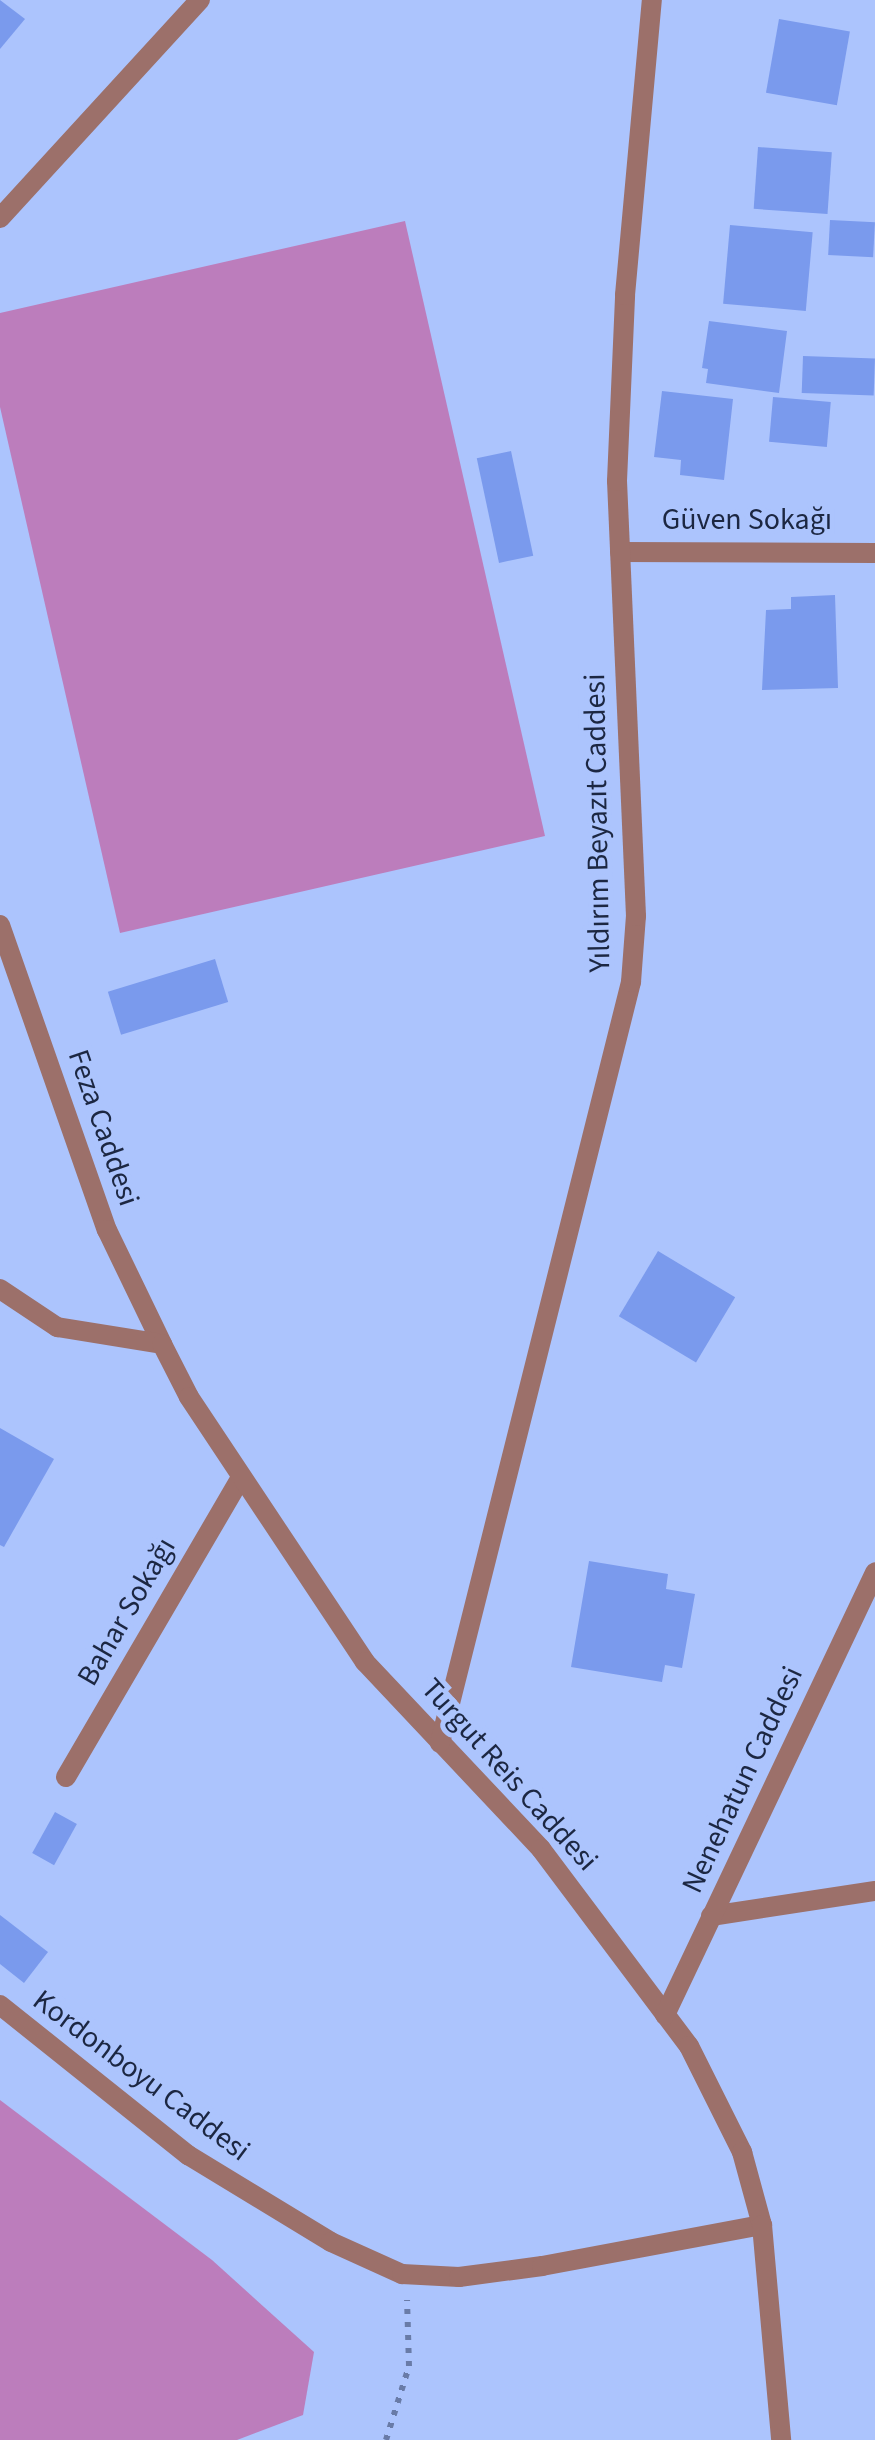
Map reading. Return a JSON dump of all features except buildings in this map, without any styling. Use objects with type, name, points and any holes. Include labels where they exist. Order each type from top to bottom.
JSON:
[{"type":"street","points":[[0,218],[200,0]]},
{"type":"street","name":"Yıldırım Beyazıt Caddesi","points":[[440,1742],[632,982],[636,916],[620,552],[625,296],[652,0]]},
{"type":"street","name":"Güven Sokağı","points":[[620,552],[791,548],[875,553]]},
{"type":"street","name":"Feza Caddesi","points":[[0,925],[107,1230],[162,1344]]},
{"type":"street","points":[[0,1289],[58,1327],[162,1344]]},
{"type":"street","name":"Turgut Reis Caddesi","points":[[162,1344],[241,1477],[365,1662],[541,1848],[665,2014],[735,2137],[762,2224],[780,2440]]},
{"type":"street","name":"Bahar Sokağı","points":[[66,1777],[241,1477]]},
{"type":"street","name":"Nenehatun Caddesi","points":[[665,2014],[875,1572]]},
{"type":"street","points":[[711,1916],[875,1892]]},
{"type":"street","name":"Kordonboyu Caddesi","points":[[0,2005],[188,2155],[331,2242],[402,2274],[492,2273],[762,2224]]},
{"type":"path","points":[[386,2440],[410,2366],[402,2274]]},
{"type":"shaded area","points":[[405,221],[545,836],[120,933],[0,407],[0,313]]},
{"type":"shaded area","points":[[0,2100],[212,2260],[314,2352],[303,2415],[237,2440],[0,2440]]}]
